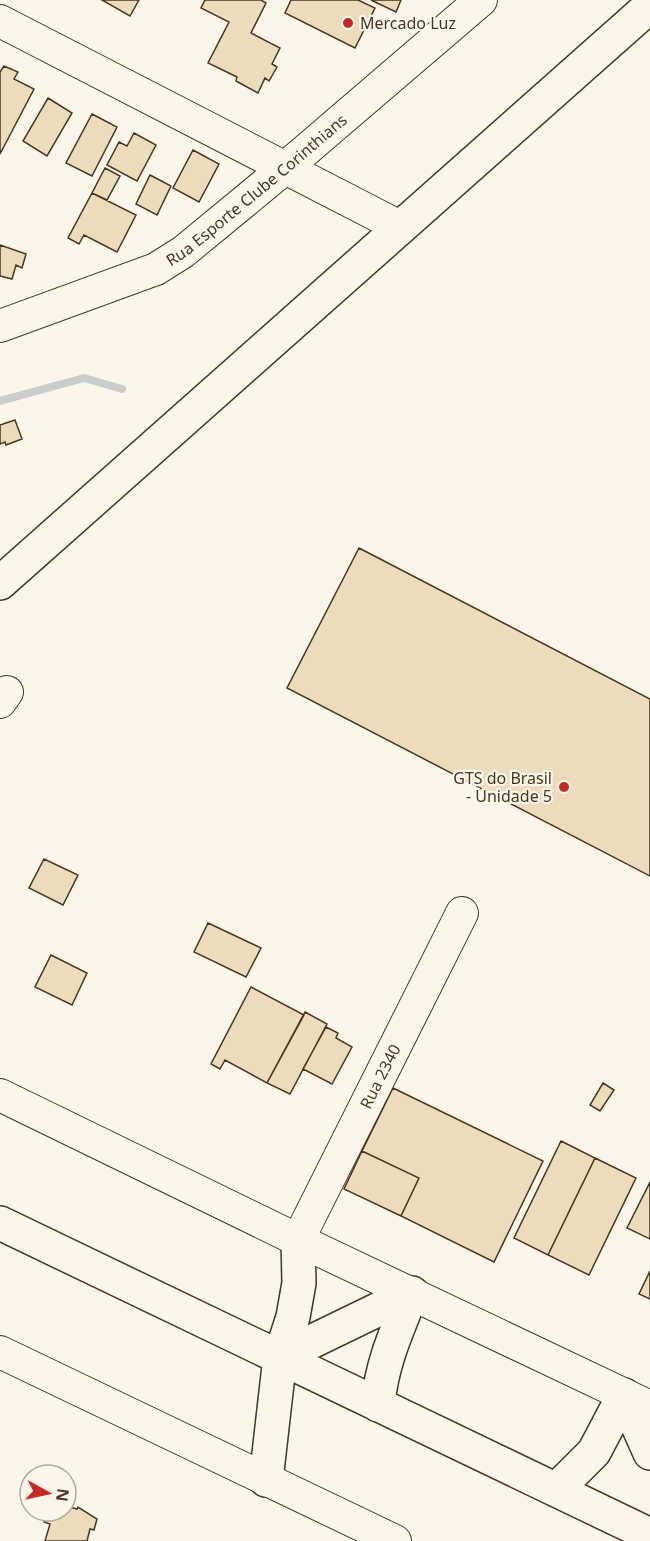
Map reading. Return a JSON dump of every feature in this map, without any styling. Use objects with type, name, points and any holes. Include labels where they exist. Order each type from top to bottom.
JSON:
[{"type":"highway","points":[[0,582],[650,6]]},
{"type":"highway","points":[[0,1223],[650,1536]]},
{"type":"highway","points":[[266,1480],[280,1357],[293,1317],[299,1283],[298,1240]]},
{"type":"highway","points":[[280,1357],[412,1293]]},
{"type":"highway","points":[[378,1405],[379,1387],[389,1349],[412,1293]]},
{"type":"highway","points":[[637,1401],[650,1454]]},
{"type":"highway","points":[[556,1490],[594,1452],[637,1401]]},
{"type":"street","name":"Rua Esporte Clube Corinthians","points":[[0,326],[156,269],[183,252],[481,0]]},
{"type":"street","points":[[0,21],[400,227]]},
{"type":"street","name":"Rua 2340","points":[[298,1240],[462,913]]},
{"type":"street","points":[[0,1095],[637,1401]]},
{"type":"street","points":[[0,1352],[395,1541]]},
{"type":"building","points":[[102,0],[139,0],[130,16]]},
{"type":"building","points":[[205,0],[261,0],[266,3],[251,33],[280,48],[272,64],[277,67],[269,81],[265,78],[258,93],[236,81],[237,77],[208,63],[229,22],[201,8]]},
{"type":"building","points":[[291,0],[358,0],[375,8],[355,48],[285,13]]},
{"type":"building","points":[[371,0],[401,0],[396,12]]},
{"type":"building","points":[[4,66],[18,72],[14,79],[34,89],[0,154],[0,72]]},
{"type":"building","points":[[48,98],[72,113],[47,156],[23,141]]},
{"type":"building","points":[[92,114],[117,127],[92,176],[66,163]]},
{"type":"building","points":[[134,133],[156,145],[137,181],[107,165],[119,142],[127,146]]},
{"type":"building","points":[[193,150],[219,164],[199,202],[173,188]]},
{"type":"building","points":[[105,168],[120,176],[107,200],[92,193]]},
{"type":"building","points":[[150,175],[171,186],[157,215],[136,204]]},
{"type":"building","points":[[92,193],[136,215],[117,252],[84,235],[79,244],[68,238]]},
{"type":"building","points":[[0,245],[26,254],[22,268],[16,265],[12,279],[0,276]]},
{"type":"building","points":[[15,420],[22,439],[6,445],[5,442],[0,444],[0,425]]},
{"type":"building","name":"GTS do Brasil - Unidade 5","points":[[359,548],[650,699],[650,876],[287,688]]},
{"type":"building","points":[[44,859],[78,875],[63,905],[29,888]]},
{"type":"building","points":[[208,923],[261,948],[246,977],[194,952]]},
{"type":"building","points":[[51,955],[87,973],[72,1005],[35,987]]},
{"type":"building","points":[[251,987],[304,1015],[267,1083],[225,1060],[220,1069],[211,1064]]},
{"type":"building","points":[[305,1012],[327,1024],[290,1094],[267,1083]]},
{"type":"building","points":[[326,1027],[338,1033],[336,1038],[352,1047],[332,1084],[303,1069]]},
{"type":"building","points":[[603,1083],[614,1090],[600,1111],[590,1105]]},
{"type":"building","points":[[393,1088],[543,1161],[494,1262],[401,1216],[419,1178],[362,1151]]},
{"type":"building","points":[[561,1141],[595,1158],[548,1255],[514,1238]]},
{"type":"building","points":[[362,1151],[419,1178],[401,1216],[344,1189]]},
{"type":"building","points":[[595,1158],[636,1178],[589,1275],[548,1255]]},
{"type":"building","points":[[650,1182],[650,1239],[627,1228]]},
{"type":"building","points":[[650,1271],[650,1299],[639,1294]]},
{"type":"building","points":[[78,1507],[97,1519],[94,1530],[90,1529],[87,1541],[45,1541],[50,1524],[47,1523],[78,1523]]},
{"type":"waterway","points":[[0,401],[84,378],[122,389]]},
{"type":"place","name":"Mercado Luz","points":[[348,23]]},
{"type":"place","name":"GTS do Brasil - Unidade 5","points":[[564,787]]}]
